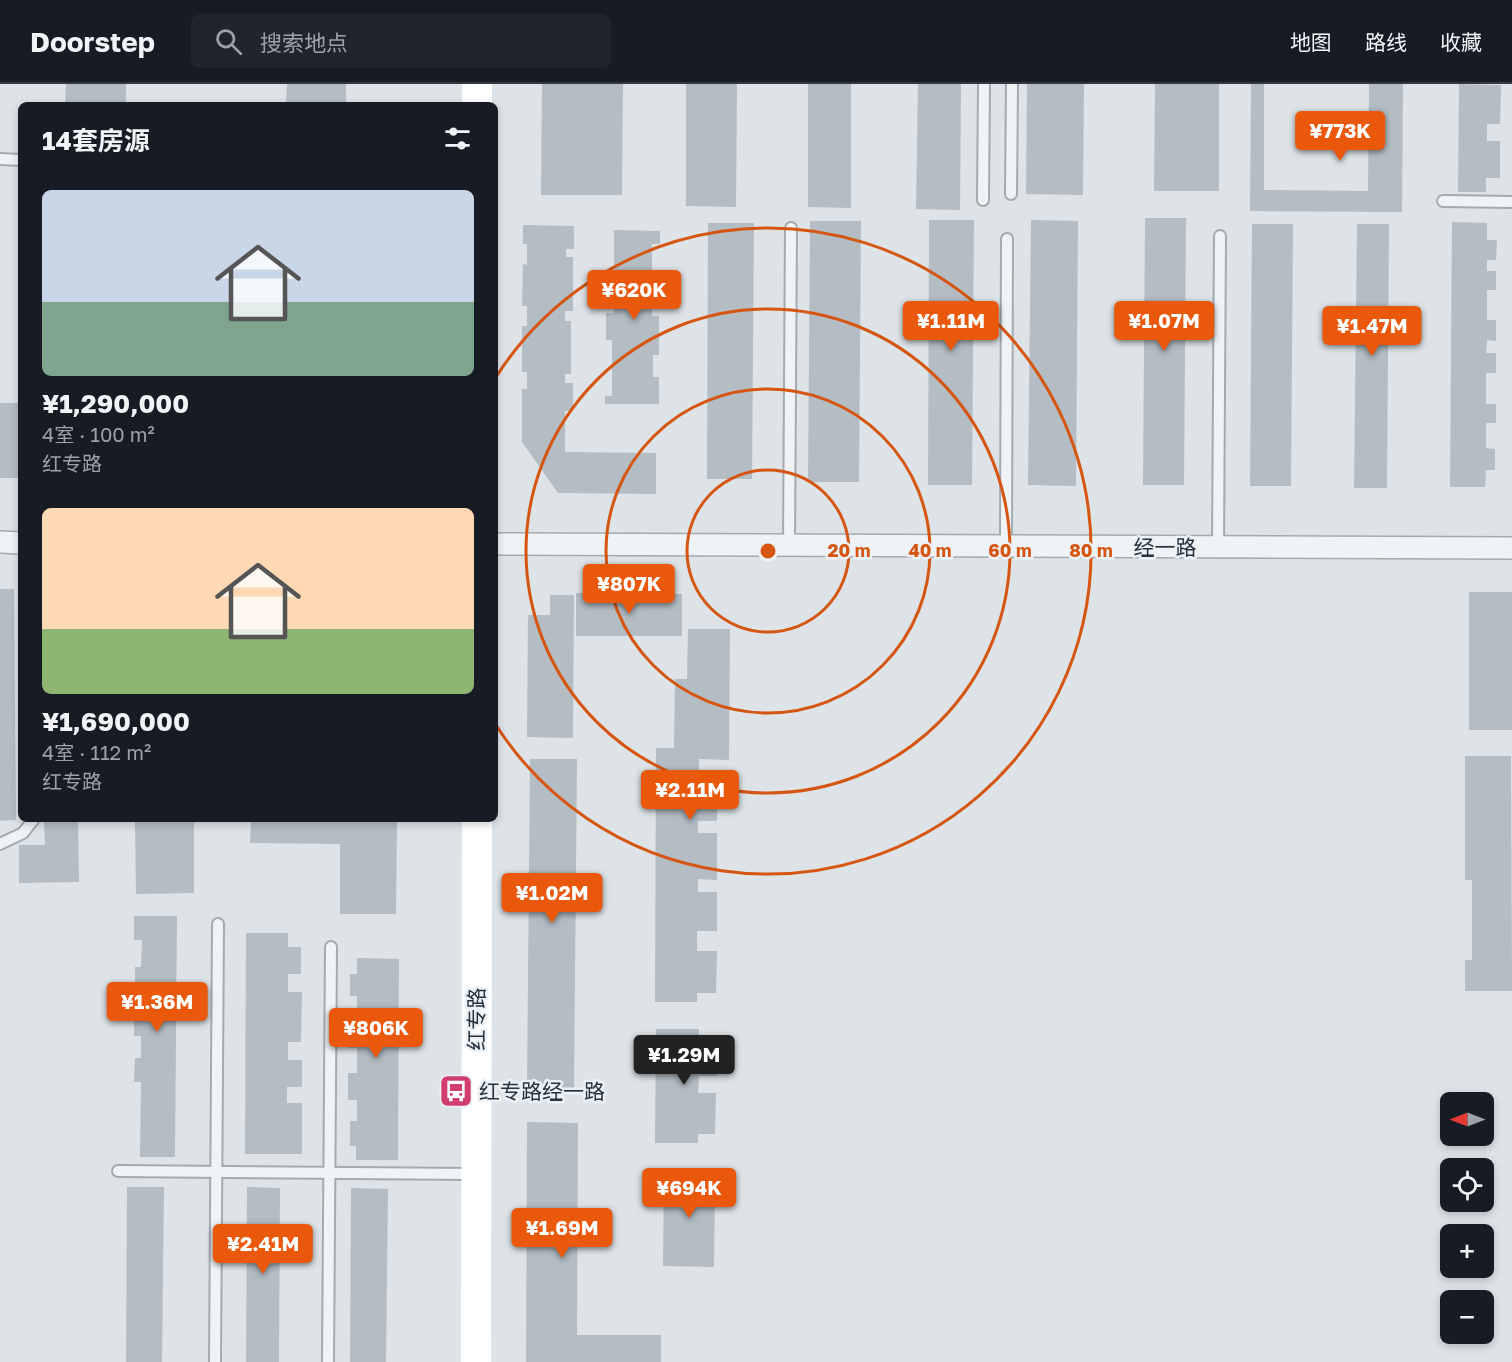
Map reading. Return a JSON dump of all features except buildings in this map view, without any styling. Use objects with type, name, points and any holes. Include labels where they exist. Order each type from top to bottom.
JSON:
[{"type":"street","points":[[477,84],[477,102]]},
{"type":"street","points":[[0,542],[18,543]]},
{"type":"street","name":"经一路","points":[[498,544],[1512,548]]},
{"type":"street","name":"红专路","points":[[476,1362],[477,822]]},
{"type":"lane","points":[[983,200],[984,84]]},
{"type":"lane","points":[[1011,194],[1012,84]]},
{"type":"lane","points":[[0,159],[18,160]]},
{"type":"lane","points":[[1443,201],[1512,202]]},
{"type":"lane","points":[[789,546],[791,228]]},
{"type":"lane","points":[[1218,547],[1220,236]]},
{"type":"lane","points":[[1006,546],[1007,239]]},
{"type":"lane","points":[[0,844],[23,833],[32,822]]},
{"type":"lane","points":[[215,1362],[218,924]]},
{"type":"lane","points":[[328,1362],[331,947]]},
{"type":"lane","points":[[118,1171],[476,1174]]},
{"type":"place","name":"红专路经一路","points":[[456,1091]]}]
